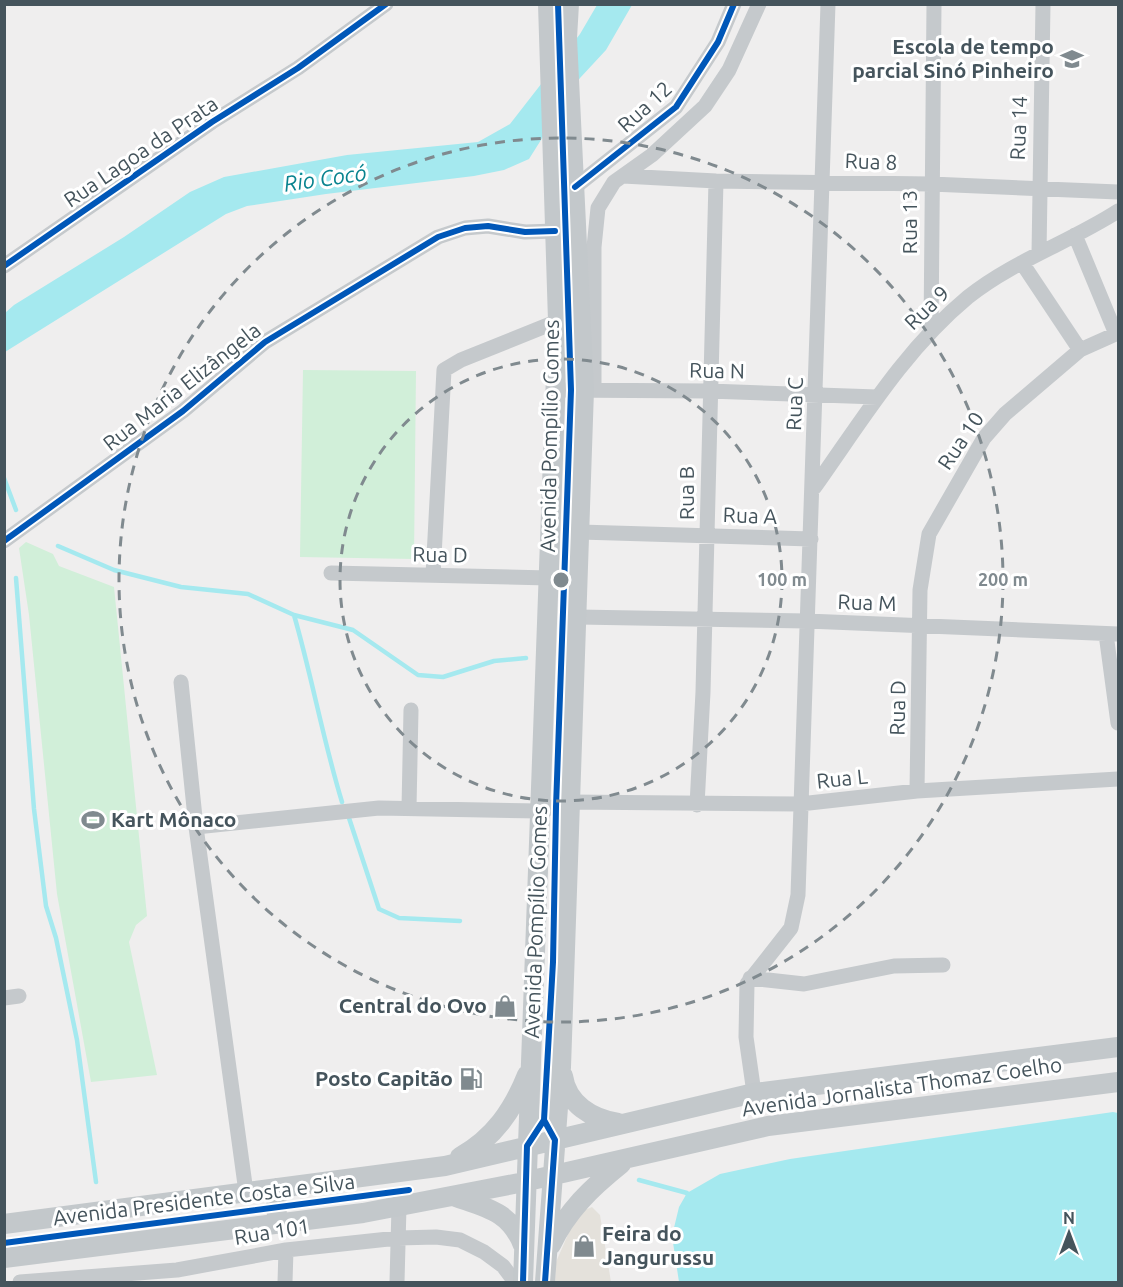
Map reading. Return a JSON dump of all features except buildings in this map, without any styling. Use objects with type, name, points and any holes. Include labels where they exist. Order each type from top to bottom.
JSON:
[{"type":"main road","name":"Avenida Pompílio Gomes","points":[[523,1282],[558,321],[548,44],[549,4]]},
{"type":"main road","name":"Avenida Pompílio Gomes","points":[[545,1282],[561,1067],[569,802],[579,617],[580,532],[589,390],[567,38],[569,4]]},
{"type":"main road","name":"Avenida Jornalista Thomaz Coelho","points":[[527,1146],[754,1094],[1119,1047]]},
{"type":"main road","points":[[1090,1051],[1096,1085]]},
{"type":"main road","points":[[1049,1057],[1054,1090]]},
{"type":"main road","points":[[445,1166],[477,1148],[505,1120],[531,1064]]},
{"type":"main road","points":[[561,1067],[564,1087],[579,1107],[598,1119],[621,1124]]},
{"type":"main road","name":"Avenida Jornalista Thomaz Coelho","points":[[526,1182],[768,1126],[1119,1082]]},
{"type":"main road","name":"Avenida Presidente Costa e Silva","points":[[4,1224],[445,1166],[527,1146]]},
{"type":"main road","points":[[546,1256],[559,1227],[577,1204],[626,1160]]},
{"type":"main road","name":"Avenida Presidente Costa e Silva","points":[[4,1258],[399,1207],[526,1182]]},
{"type":"main road","points":[[276,1188],[277,1223]]},
{"type":"main road","points":[[456,1197],[504,1217],[513,1224],[523,1245]]},
{"type":"street","name":"Rua Lagoa da Prata","points":[[4,266],[212,122],[298,68],[386,4]]},
{"type":"street","name":"Rua 12","points":[[575,180],[676,107],[718,42],[734,4]]},
{"type":"street","name":"Rua 12","points":[[623,176],[652,156],[705,106],[729,70],[759,4]]},
{"type":"street","name":"Rua C","points":[[750,978],[780,944],[796,912],[817,395],[821,181],[828,4]]},
{"type":"street","name":"Rua 13","points":[[931,331],[934,4]]},
{"type":"street","name":"Rua 14","points":[[1039,253],[1038,188],[1043,4]]},
{"type":"street","name":"Rua 8","points":[[623,176],[716,181],[931,184],[1119,192]]},
{"type":"street","points":[[589,390],[595,225],[598,208],[614,182],[623,176]]},
{"type":"street","name":"Rua B","points":[[697,805],[708,535],[709,391],[716,181]]},
{"type":"street","name":"Rua 9","points":[[813,489],[877,397],[931,331],[969,296],[1039,253],[1119,212]]},
{"type":"street","name":"Rua Maria Elizângela","points":[[4,542],[183,411],[265,342],[438,237],[465,228],[488,226],[525,232],[555,231]]},
{"type":"street","points":[[1075,235],[1117,334]]},
{"type":"street","points":[[1022,263],[1080,350]]},
{"type":"street","points":[[434,576],[444,370],[461,360],[558,321]]},
{"type":"street","name":"Rua 10","points":[[921,626],[922,564],[929,534],[942,506],[984,438],[1005,414],[1080,350],[1117,334]]},
{"type":"street","name":"Rua N","points":[[556,390],[709,391],[877,397]]},
{"type":"street","name":"Rua A","points":[[580,532],[811,539]]},
{"type":"street","name":"Rua D","points":[[331,573],[549,578]]},
{"type":"street","name":"Rua M","points":[[579,617],[807,621],[1112,634]]},
{"type":"street","name":"Rua D","points":[[917,791],[921,626]]},
{"type":"street","points":[[1112,634],[1119,723]]},
{"type":"street","points":[[181,682],[196,827],[246,1192]]},
{"type":"street","points":[[409,808],[411,710]]},
{"type":"street","name":"Rua L","points":[[196,827],[379,808],[540,811],[569,802],[697,805],[800,804],[917,791],[1119,779]]},
{"type":"street","points":[[754,1094],[746,1037],[747,984],[750,978],[804,984],[894,966],[943,965]]},
{"type":"street","points":[[398,1282],[399,1207]]},
{"type":"street","name":"Rua 101","points":[[20,1282],[176,1276],[286,1250],[398,1238],[460,1240],[484,1252],[503,1266],[515,1282]]},
{"type":"street","points":[[60,1280],[61,1250]]},
{"type":"street","points":[[285,1282],[286,1250]]},
{"type":"shaded area","name":"Feira do Jangurussu","points":[[592,1207],[600,1215],[611,1282],[555,1282],[556,1262],[573,1223],[582,1211]]},
{"type":"green space","points":[[303,370],[416,371],[414,559],[300,557]]},
{"type":"green space","name":"Kart Mônaco","points":[[26,542],[53,554],[59,566],[114,587],[147,916],[136,925],[129,942],[157,1075],[91,1082],[57,894],[29,615],[19,548]]},
{"type":"water","name":"Rio Cocó","points":[[597,5],[632,5],[606,50],[580,78],[529,159],[504,170],[474,176],[247,206],[226,214],[5,352],[5,313],[14,305],[124,237],[190,192],[224,177],[347,155],[478,142],[510,124],[580,34]]},
{"type":"water","points":[[1118,1113],[1118,1282],[679,1282],[672,1236],[679,1207],[687,1193],[720,1174],[790,1159]]},
{"type":"waterway","points":[[4,478],[16,510]]},
{"type":"waterway","points":[[58,546],[114,570],[181,587],[248,594],[294,615],[342,802]]},
{"type":"waterway","points":[[16,578],[34,809],[46,906],[56,938],[77,1040],[96,1182]]},
{"type":"waterway","points":[[294,615],[353,630],[418,675],[443,677],[494,661],[526,658]]},
{"type":"waterway","points":[[349,818],[379,909],[399,918],[460,921]]},
{"type":"waterway","points":[[639,1180],[687,1193],[689,1197]]},
{"type":"cycle path","points":[[4,266],[212,122],[298,68],[386,4]]},
{"type":"cycle path","points":[[523,1282],[527,1146],[544,1120],[553,962],[556,807],[571,390],[558,4]]},
{"type":"cycle path","points":[[575,187],[676,107],[718,42],[734,4]]},
{"type":"cycle path","points":[[4,541],[183,411],[265,342],[438,237],[465,228],[488,226],[525,232],[555,231]]},
{"type":"cycle path","points":[[544,1120],[555,1140],[545,1282]]},
{"type":"cycle path","points":[[4,1243],[409,1190]]},
{"type":"place","name":"Escola de tempo parcial Sinó Pinheiro","points":[[1072,59]]},
{"type":"place","name":"Kart Mônaco","points":[[93,820]]},
{"type":"place","name":"Central do Ovo","points":[[505,1006]]},
{"type":"place","name":"Posto Capitão","points":[[471,1079]]},
{"type":"place","name":"Feira do Jangurussu","points":[[584,1246]]}]
